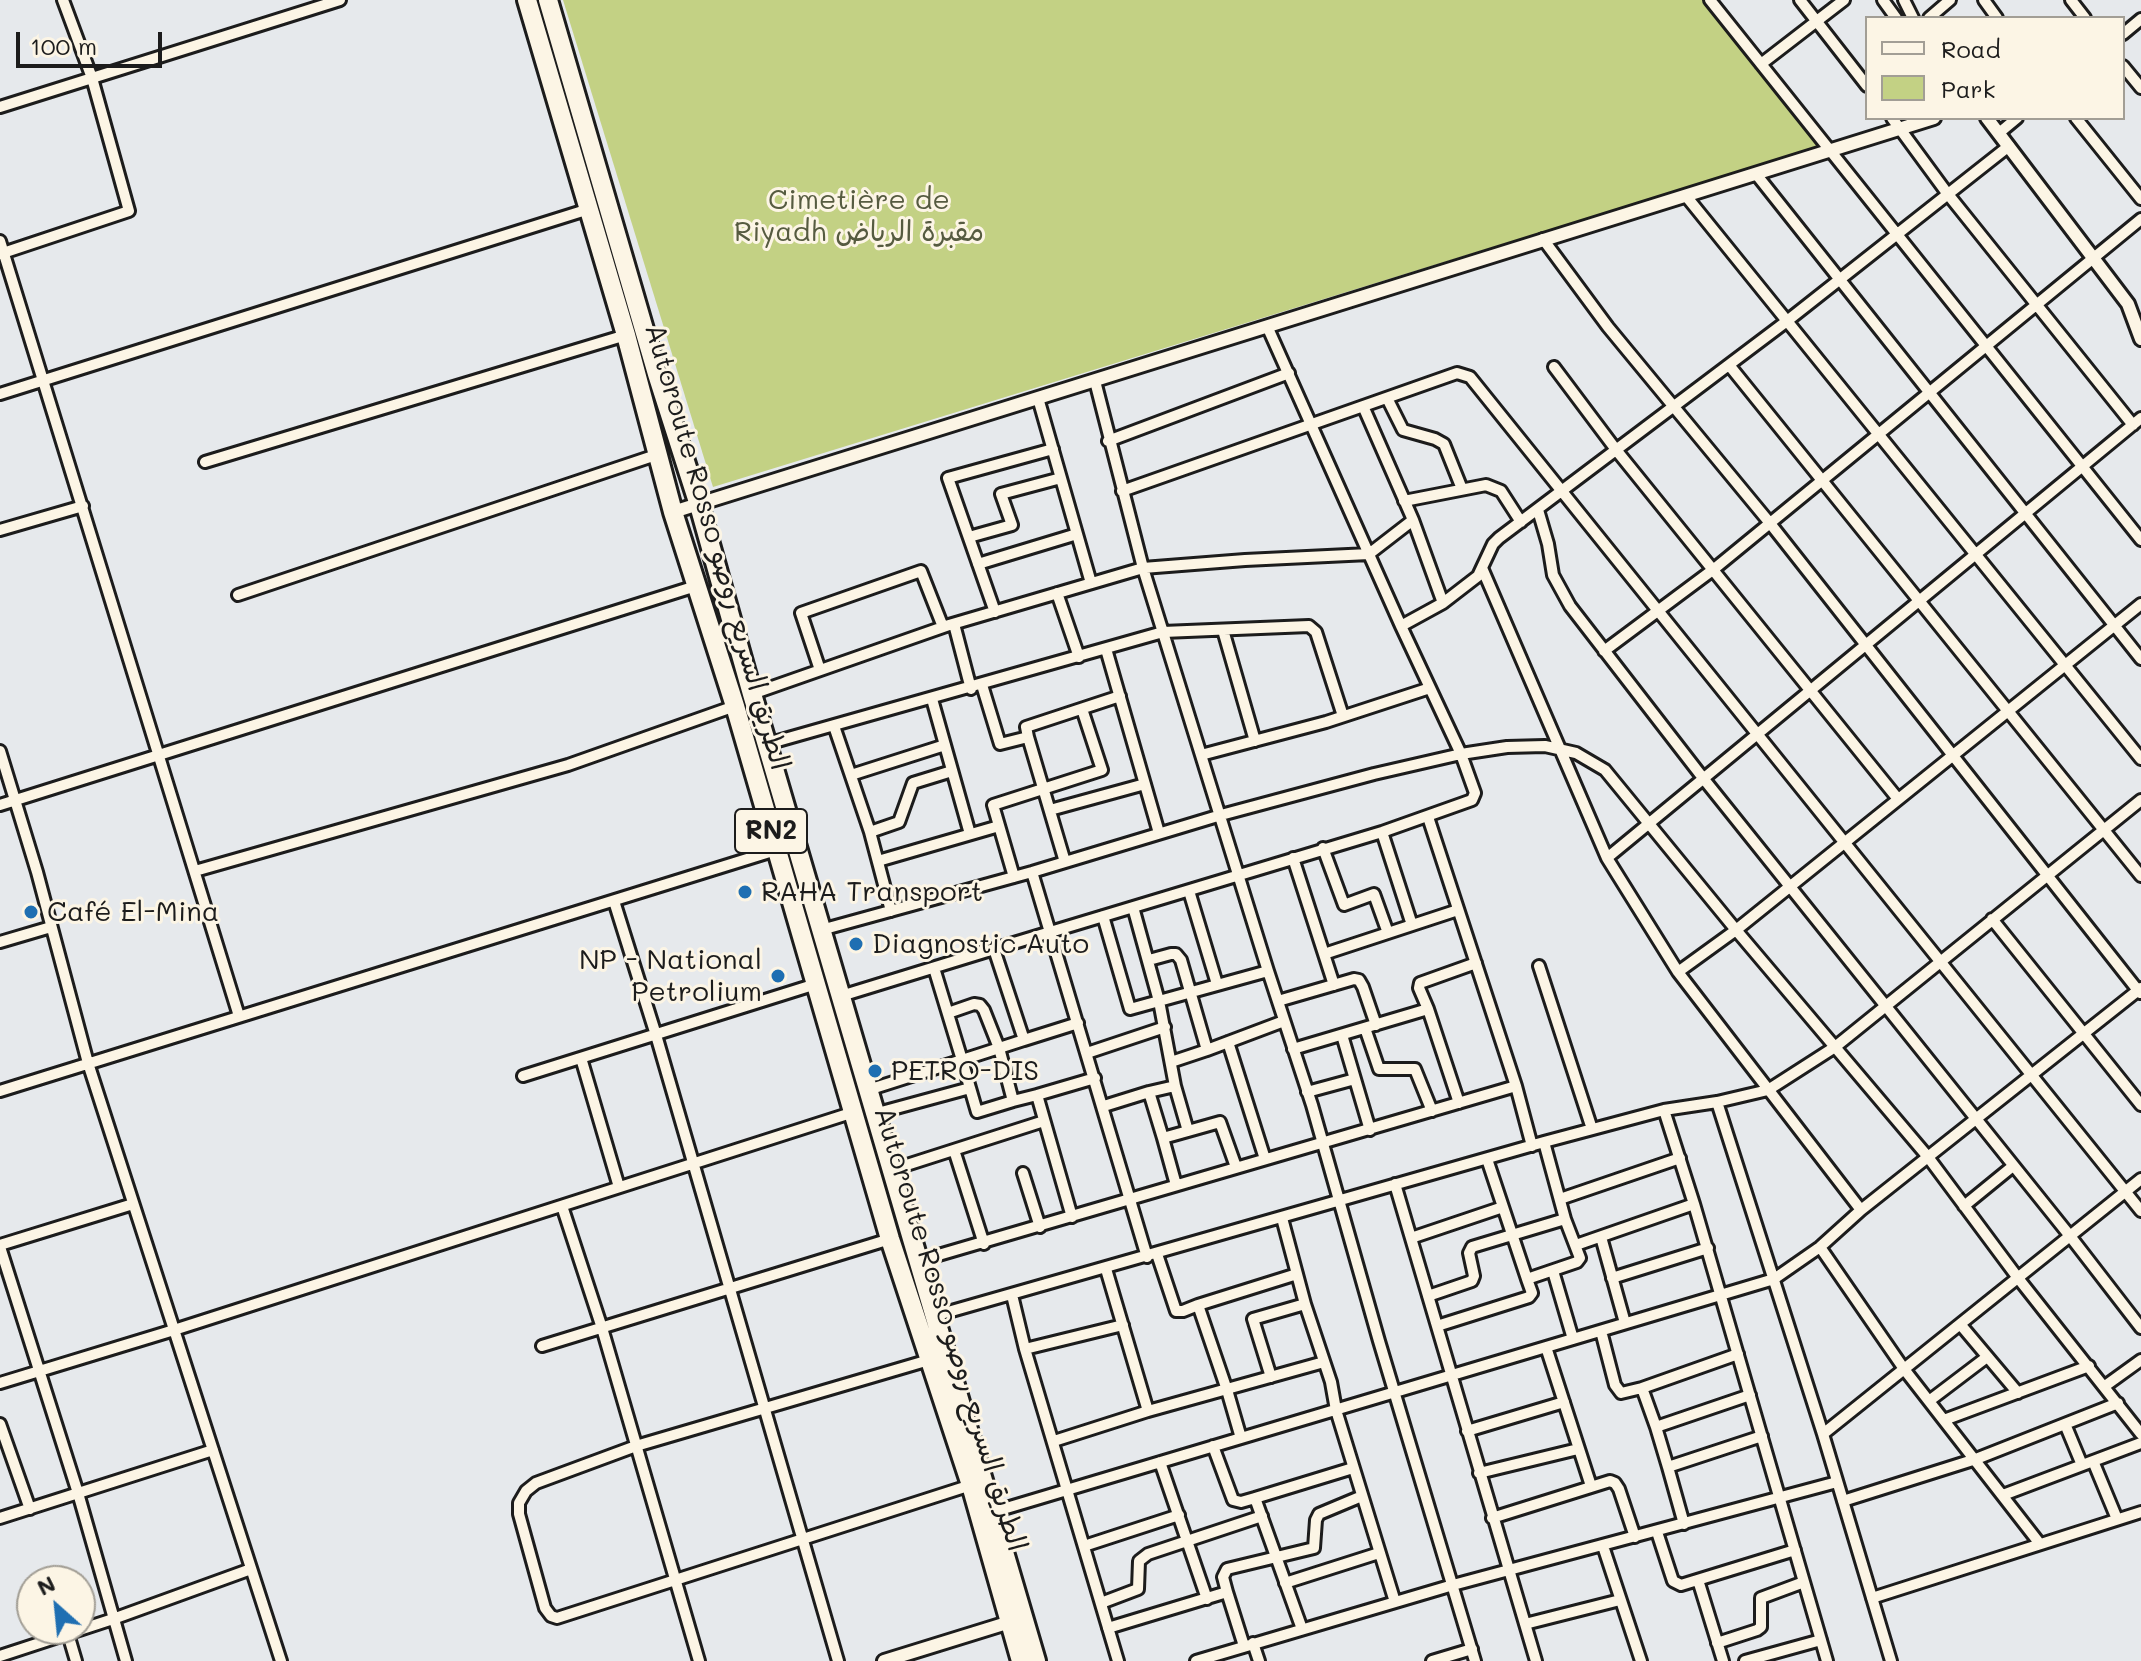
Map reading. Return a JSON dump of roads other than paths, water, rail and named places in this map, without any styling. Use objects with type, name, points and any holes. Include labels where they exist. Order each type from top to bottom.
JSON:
[{"type":"highway","name":"Autoroute Rosso الطريق السريع روصو","points":[[527,0],[626,335],[673,512],[735,706],[890,1239],[971,1485],[1021,1661]]},
{"type":"highway","name":"Autoroute Rosso الطريق السريع روصو","points":[[548,0],[654,363],[699,505],[874,1114],[1036,1661]]},
{"type":"street","points":[[63,0],[92,78],[129,211],[1,249],[239,1016]]},
{"type":"street","points":[[0,107],[340,0]]},
{"type":"street","points":[[1710,0],[2141,540]]},
{"type":"street","points":[[1800,0],[1865,83]]},
{"type":"street","points":[[1761,64],[1844,0]]},
{"type":"street","points":[[1931,16],[1950,0]]},
{"type":"street","points":[[2071,0],[2083,16]]},
{"type":"street","points":[[2125,32],[2141,19]]},
{"type":"street","points":[[2125,68],[2141,88]]},
{"type":"street","points":[[673,512],[1829,151],[1896,123],[1919,120]]},
{"type":"street","points":[[1989,120],[2141,320]]},
{"type":"street","points":[[1999,133],[2015,120]]},
{"type":"street","points":[[2078,120],[2141,199]]},
{"type":"street","points":[[1607,858],[2137,422],[2036,305],[1896,123]]},
{"type":"street","points":[[1401,626],[1443,603],[1478,576],[1493,544],[1787,321],[2009,146]]},
{"type":"street","points":[[1756,174],[2141,659]]},
{"type":"street","points":[[1686,196],[2141,759]]},
{"type":"street","points":[[0,394],[589,209]]},
{"type":"street","points":[[1604,651],[1714,569],[2141,219]]},
{"type":"street","points":[[993,1512],[1774,1279],[1820,1247],[1861,1210],[2140,990],[1769,522],[1608,327],[1543,239]]},
{"type":"street","points":[[2128,304],[2141,339]]},
{"type":"street","points":[[841,996],[1382,832],[1472,800],[1475,793],[1461,754],[1267,326]]},
{"type":"street","points":[[205,462],[626,335]]},
{"type":"street","points":[[1729,365],[2141,876]]},
{"type":"street","points":[[1554,367],[1617,451],[1898,799]]},
{"type":"street","points":[[1108,441],[1289,373]]},
{"type":"street","points":[[1122,491],[1387,398],[1464,373],[1470,377],[2141,1211]]},
{"type":"street","points":[[1095,381],[1143,568],[1323,1144],[1475,1661]]},
{"type":"street","points":[[1038,398],[1091,583]]},
{"type":"street","points":[[1387,398],[1403,430],[1444,444],[1462,489]]},
{"type":"street","points":[[1363,406],[1413,520],[1443,603]]},
{"type":"street","points":[[995,612],[948,478],[1053,449]]},
{"type":"street","points":[[238,595],[659,454]]},
{"type":"street","points":[[969,537],[1012,525],[1001,494],[1061,478]]},
{"type":"street","points":[[1404,501],[1494,486],[1501,491],[1521,522]]},
{"type":"street","points":[[0,530],[83,506]]},
{"type":"street","points":[[1538,510],[1553,575],[1570,606],[2141,1328]]},
{"type":"street","points":[[752,694],[949,625],[1143,568],[1369,554],[1413,520]]},
{"type":"street","points":[[978,564],[1077,534]]},
{"type":"street","points":[[1482,568],[1607,858],[1678,972],[1861,1210]]},
{"type":"street","points":[[820,670],[801,613],[921,571],[949,625],[1000,744],[1028,737]]},
{"type":"street","points":[[0,805],[696,586]]},
{"type":"street","points":[[1057,593],[1079,657]]},
{"type":"street","points":[[1678,972],[1736,930],[2141,604]]},
{"type":"street","points":[[767,744],[1163,632],[1309,626],[1316,632],[1343,716]]},
{"type":"street","points":[[1223,630],[1255,741]]},
{"type":"street","points":[[1106,649],[1159,833]]},
{"type":"street","points":[[1201,755],[1343,716],[1430,688]]},
{"type":"street","points":[[1065,862],[1026,727],[1120,696]]},
{"type":"street","points":[[932,699],[970,834]]},
{"type":"street","points":[[195,871],[519,780],[735,706]]},
{"type":"street","points":[[1014,877],[993,805],[1102,770],[1082,709]]},
{"type":"street","points":[[834,726],[870,832],[891,911]]},
{"type":"street","points":[[851,775],[945,745]]},
{"type":"street","points":[[821,930],[1374,774],[1461,754],[1530,745],[1560,748],[1596,762],[1605,770],[1928,1157],[2018,1278],[2141,1434]]},
{"type":"street","points":[[0,751],[88,1063],[281,1661]]},
{"type":"street","points":[[870,832],[899,822],[913,783],[952,771]]},
{"type":"street","points":[[1050,810],[1145,784]]},
{"type":"street","points":[[934,1316],[1544,1142],[1664,1110],[1768,1090],[1835,1047],[2141,800]]},
{"type":"street","points":[[1428,817],[1516,1086],[1532,1146]]},
{"type":"street","points":[[878,861],[999,826]]},
{"type":"street","points":[[1382,832],[1412,925]]},
{"type":"street","points":[[1323,848],[1344,905],[1374,894],[1388,933]]},
{"type":"street","points":[[0,1091],[776,850]]},
{"type":"street","points":[[1293,858],[1334,985]]},
{"type":"street","points":[[1032,872],[1130,1198],[1176,1311],[1297,1274]]},
{"type":"street","points":[[1189,891],[1217,984]]},
{"type":"street","points":[[614,901],[766,1407],[838,1661]]},
{"type":"street","points":[[1133,907],[1149,960],[1175,1086],[1188,1131]]},
{"type":"street","points":[[1324,954],[1458,910]]},
{"type":"street","points":[[1103,916],[1130,1009],[1268,971]]},
{"type":"street","points":[[1992,919],[2141,1105]]},
{"type":"street","points":[[0,942],[51,927]]},
{"type":"street","points":[[994,949],[1024,1040]]},
{"type":"street","points":[[1149,960],[1176,954],[1181,960],[1207,1050]]},
{"type":"street","points":[[1459,1103],[1419,988],[1420,983],[1476,963]]},
{"type":"street","points":[[1539,966],[1592,1129]]},
{"type":"street","points":[[934,968],[977,1112],[1095,1078]]},
{"type":"street","points":[[1278,1001],[1359,980],[1379,1069],[1415,1069],[1432,1111]]},
{"type":"street","points":[[523,1076],[816,984]]},
{"type":"street","points":[[948,1013],[974,1004],[980,1005],[999,1048],[1013,1101]]},
{"type":"street","points":[[1293,1049],[1428,1009]]},
{"type":"street","points":[[1171,1062],[1284,1021]]},
{"type":"street","points":[[868,1090],[1078,1023]]},
{"type":"street","points":[[1087,1053],[1165,1027]]},
{"type":"street","points":[[1342,1035],[1370,1130]]},
{"type":"street","points":[[1228,1042],[1265,1159]]},
{"type":"street","points":[[581,1058],[619,1187]]},
{"type":"street","points":[[1307,1092],[1355,1079]]},
{"type":"street","points":[[1104,1106],[1175,1086]]},
{"type":"street","points":[[918,1261],[1516,1086]]},
{"type":"street","points":[[874,1114],[970,1088]]},
{"type":"street","points":[[1149,1092],[1176,1185]]},
{"type":"street","points":[[1037,1095],[1072,1217]]},
{"type":"street","points":[[1717,1102],[1823,1434],[1891,1661]]},
{"type":"street","points":[[1664,1110],[1722,1295],[1827,1661]]},
{"type":"street","points":[[0,1383],[854,1112]]},
{"type":"street","points":[[891,1170],[1044,1121]]},
{"type":"street","points":[[1163,1138],[1220,1122],[1236,1167]]},
{"type":"street","points":[[1527,1279],[1577,1262],[1580,1258],[1565,1219],[1544,1142]]},
{"type":"street","points":[[954,1150],[984,1244]]},
{"type":"street","points":[[1560,1199],[1680,1158]]},
{"type":"street","points":[[1437,1326],[1529,1297],[1532,1293],[1487,1159]]},
{"type":"street","points":[[1964,1206],[2013,1166]]},
{"type":"street","points":[[1023,1173],[1040,1227]]},
{"type":"street","points":[[1823,1434],[2141,1179]]},
{"type":"street","points":[[1395,1184],[1536,1661]]},
{"type":"street","points":[[126,1661],[78,1493],[0,1246],[133,1204]]},
{"type":"street","points":[[1576,1245],[1694,1204]]},
{"type":"street","points":[[562,1206],[602,1328],[699,1661]]},
{"type":"street","points":[[1411,1238],[1503,1207]]},
{"type":"street","points":[[1282,1218],[1353,1468],[1395,1602]]},
{"type":"street","points":[[1428,1296],[1472,1281],[1474,1276],[1469,1249],[1565,1219]]},
{"type":"street","points":[[1601,1237],[1625,1323]]},
{"type":"street","points":[[542,1346],[890,1239]]},
{"type":"street","points":[[1820,1247],[1904,1369],[2040,1544]]},
{"type":"street","points":[[1612,1278],[1708,1248]]},
{"type":"street","points":[[1106,1269],[1148,1411]]},
{"type":"street","points":[[1553,1271],[1573,1339]]},
{"type":"street","points":[[1012,1295],[1025,1349],[1118,1661]]},
{"type":"street","points":[[1271,1377],[1253,1319],[1305,1304]]},
{"type":"street","points":[[1198,1305],[1241,1438]]},
{"type":"street","points":[[1960,1324],[2018,1393]]},
{"type":"street","points":[[1025,1349],[1123,1325]]},
{"type":"street","points":[[1601,1331],[1621,1393],[1738,1354]]},
{"type":"street","points":[[1546,1347],[1591,1486]]},
{"type":"street","points":[[1929,1401],[1987,1357]]},
{"type":"street","points":[[929,1360],[636,1446],[536,1483],[526,1491],[519,1503],[519,1514],[545,1608],[557,1618],[971,1485]]},
{"type":"street","points":[[2105,1386],[2141,1360]]},
{"type":"street","points":[[1054,1441],[1324,1362]]},
{"type":"street","points":[[1944,1420],[2089,1366]]},
{"type":"street","points":[[1642,1388],[1684,1524]]},
{"type":"street","points":[[1656,1427],[1750,1395]]},
{"type":"street","points":[[1467,1431],[1564,1402]]},
{"type":"street","points":[[1843,1501],[1976,1459],[2118,1403]]},
{"type":"street","points":[[0,1424],[30,1509]]},
{"type":"street","points":[[2065,1424],[2082,1465]]},
{"type":"street","points":[[1668,1467],[1762,1436]]},
{"type":"street","points":[[2003,1495],[2141,1443]]},
{"type":"street","points":[[1213,1446],[1233,1500],[1241,1502],[1353,1468]]},
{"type":"street","points":[[1479,1473],[1578,1449]]},
{"type":"street","points":[[0,1518],[213,1450]]},
{"type":"street","points":[[2093,1461],[2117,1519]]},
{"type":"street","points":[[1160,1462],[1207,1599]]},
{"type":"street","points":[[1492,1518],[1610,1481],[1615,1483],[1635,1537]]},
{"type":"street","points":[[1196,1661],[1453,1585],[1837,1482]]},
{"type":"street","points":[[1259,1661],[1227,1592],[1223,1577],[1227,1569],[1314,1548],[1319,1514],[1362,1496]]},
{"type":"street","points":[[1255,1498],[1302,1629]]},
{"type":"street","points":[[1872,1598],[2141,1512]]},
{"type":"street","points":[[1084,1546],[1179,1515]]},
{"type":"street","points":[[1101,1603],[1138,1589],[1139,1561],[1142,1558],[1262,1516]]},
{"type":"street","points":[[1657,1532],[1673,1581],[1681,1585],[1795,1550]]},
{"type":"street","points":[[1603,1546],[1641,1661]]},
{"type":"street","points":[[1285,1583],[1379,1553]]},
{"type":"street","points":[[96,1625],[251,1569]]},
{"type":"street","points":[[1698,1580],[1723,1661]]},
{"type":"street","points":[[1717,1643],[1757,1630],[1761,1627],[1761,1598],[1804,1582]]},
{"type":"street","points":[[1108,1628],[1227,1592]]},
{"type":"street","points":[[1525,1624],[1620,1600]]},
{"type":"street","points":[[884,1661],[1010,1622]]},
{"type":"street","points":[[1745,1661],[1821,1640]]},
{"type":"street","points":[[0,1656],[34,1645]]},
{"type":"street","points":[[1432,1661],[1472,1649]]},
{"type":"place","name":"RAHA Transport","points":[[745,892]]},
{"type":"place","name":"Café El-Mina","points":[[31,912]]},
{"type":"place","name":"Diagnostic Auto","points":[[856,944]]},
{"type":"place","name":"NP - National Petrolium","points":[[778,976]]},
{"type":"place","name":"PETRO-DIS","points":[[875,1071]]},
{"type":"park label","name":"Cimetière de Riyadh مقبرة الرياض","points":[[859,216]]}]
